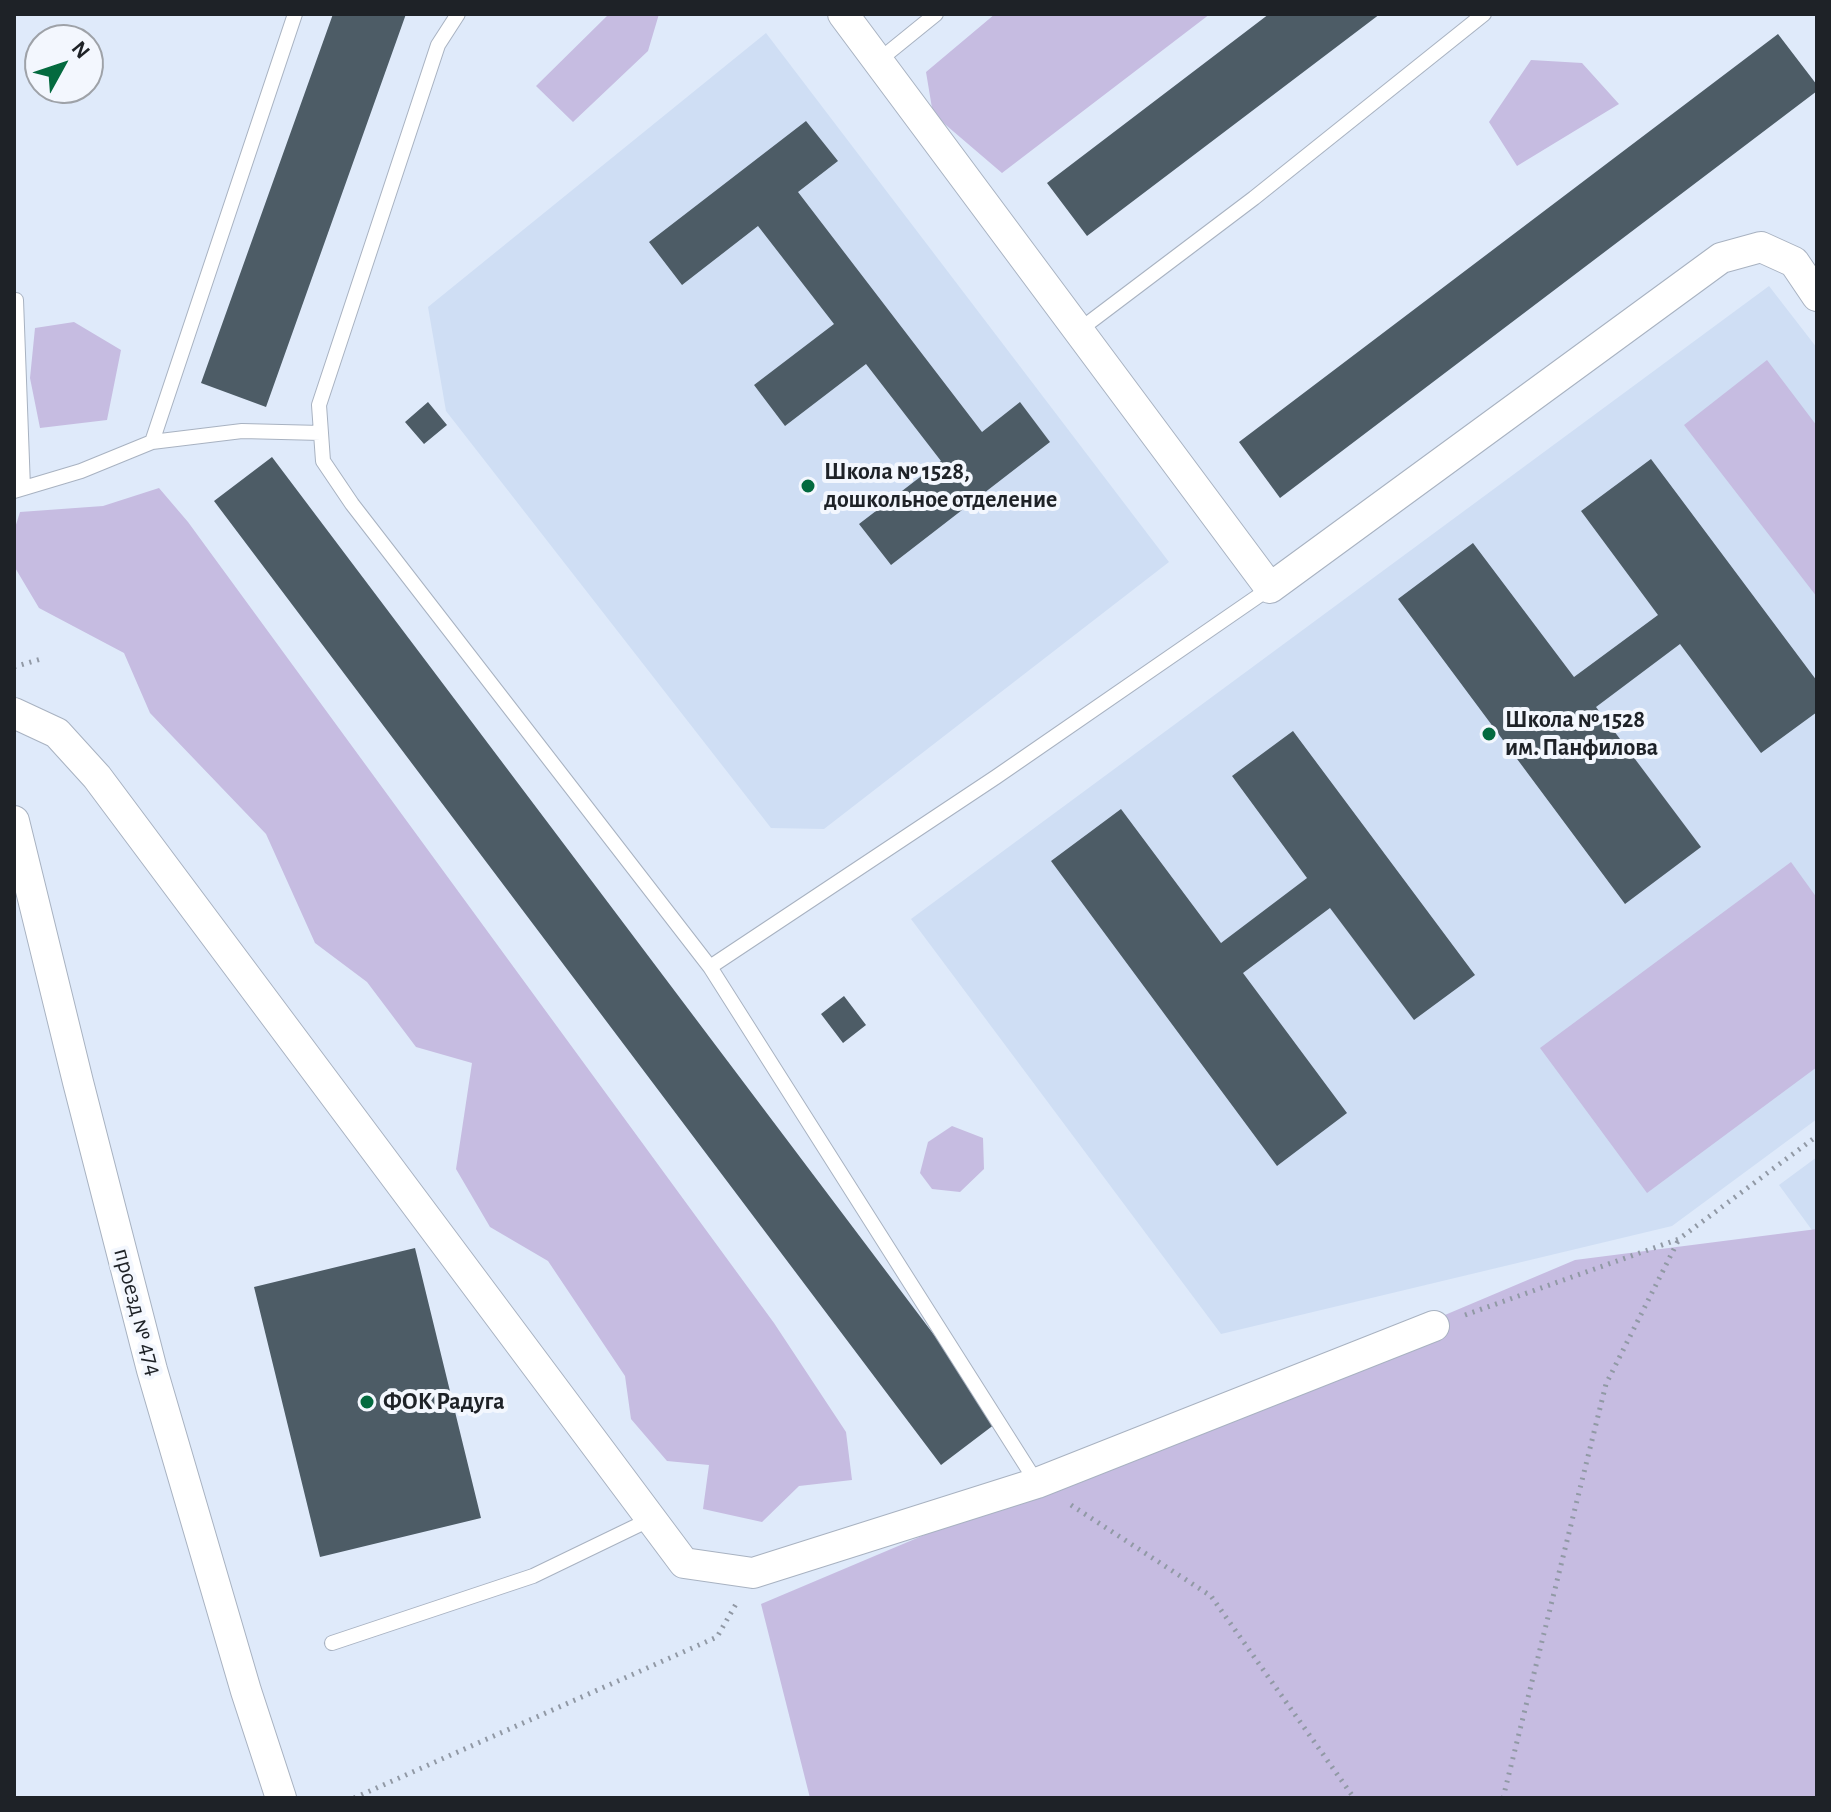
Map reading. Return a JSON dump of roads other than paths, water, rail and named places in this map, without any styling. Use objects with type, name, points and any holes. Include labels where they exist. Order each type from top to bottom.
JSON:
[{"type":"street","points":[[843,14],[1270,588],[1721,258],[1761,247],[1794,262],[1817,296]]},
{"type":"street","points":[[14,713],[57,733],[97,777],[684,1563],[753,1573],[1037,1483],[1434,1326]]},
{"type":"street","name":"проезд № 474","points":[[14,821],[152,1370],[246,1691],[281,1798]]},
{"type":"lane","points":[[152,442],[295,14]]},
{"type":"lane","points":[[878,61],[936,14]]},
{"type":"lane","points":[[1078,331],[1254,198],[1484,14]]},
{"type":"lane","points":[[456,15],[438,45],[319,405],[323,461],[352,504],[710,967],[1037,1483]]},
{"type":"lane","points":[[16,300],[18,489],[81,471],[152,442],[242,431],[321,433]]},
{"type":"lane","points":[[710,967],[996,777],[1270,588]]},
{"type":"lane","points":[[332,1643],[533,1576],[651,1519]]},
{"type":"place","name":"Школа № 1528, дошкольное отделение","points":[[808,486]]},
{"type":"place","name":"Школа № 1528 им. Панфилова","points":[[1489,734]]},
{"type":"place","name":"ФОК Радуга","points":[[367,1402]]}]
